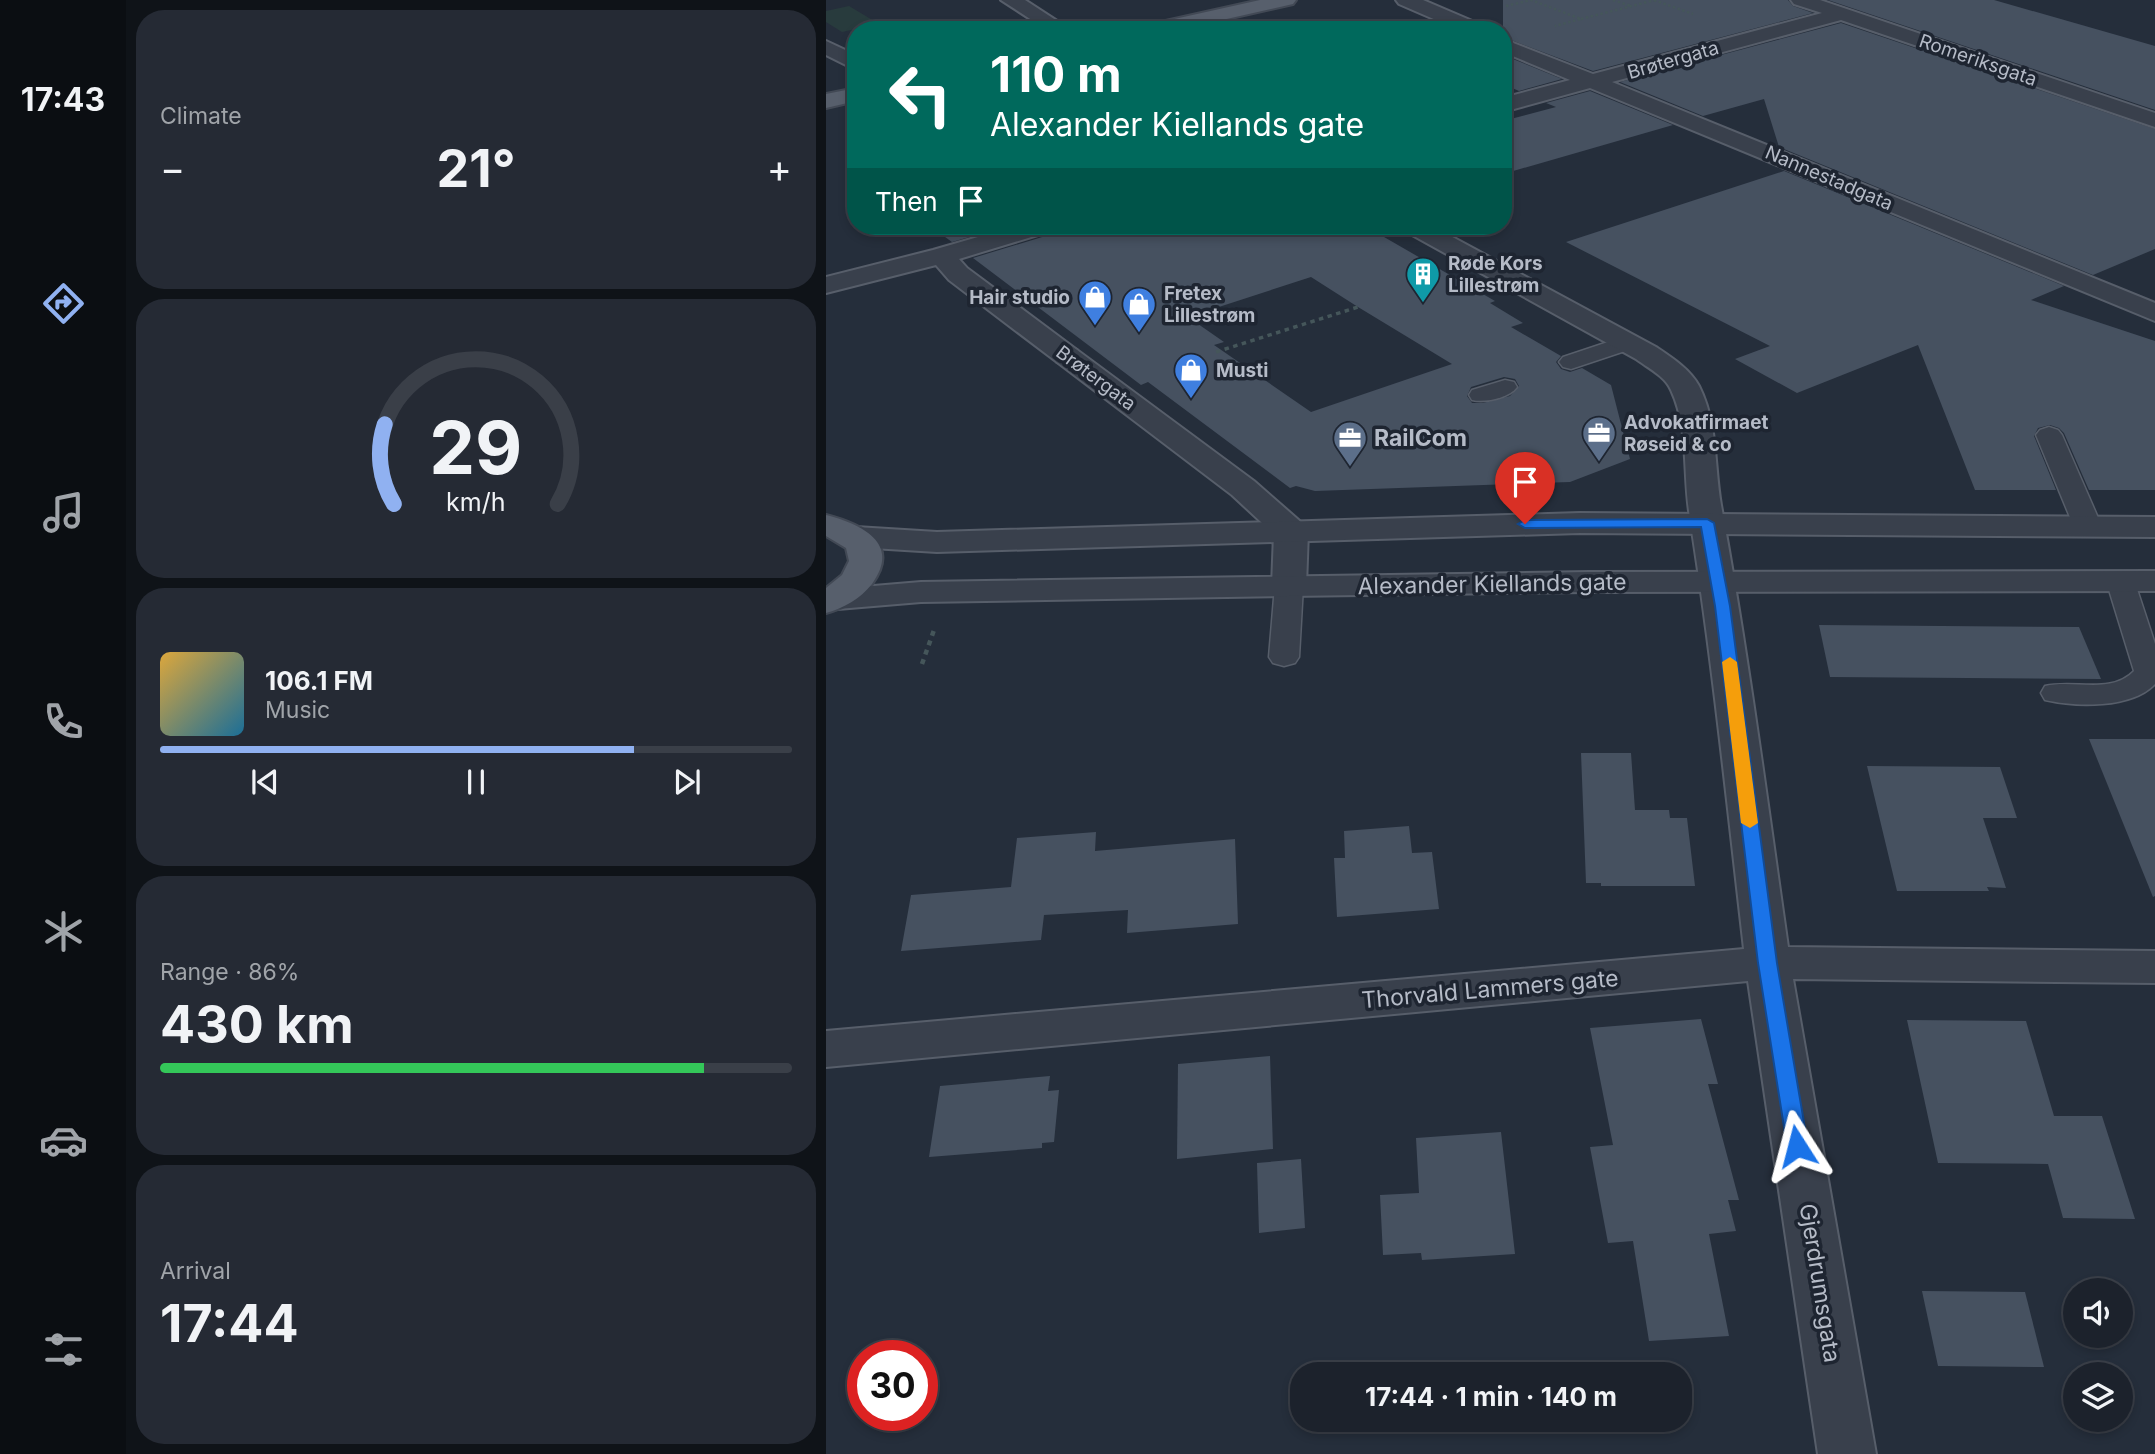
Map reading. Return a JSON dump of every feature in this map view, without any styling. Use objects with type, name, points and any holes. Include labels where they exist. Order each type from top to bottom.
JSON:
[{"type":"main road","points":[[1191,21],[1286,0]]},
{"type":"main road","points":[[826,101],[847,96]]},
{"type":"main road","points":[[828,601],[852,585],[866,568],[864,546],[841,531]]},
{"type":"street","points":[[1011,0],[1046,21]]},
{"type":"street","points":[[1406,0],[1456,21]]},
{"type":"street","name":"Romeriksgata","points":[[1801,0],[2155,120]]},
{"type":"street","name":"Brøtergata","points":[[1512,103],[1842,14]]},
{"type":"street","points":[[826,47],[847,59]]},
{"type":"street","name":"Nannestadgata","points":[[1512,49],[2155,313]]},
{"type":"street","points":[[826,285],[942,256],[1012,235]]},
{"type":"street","name":"Gjerdrumsgata","points":[[1430,235],[1626,342],[1669,369],[1684,385],[1693,404],[1698,423],[1707,523],[1718,582],[1768,963],[1847,1454]]},
{"type":"street","name":"Brøtergata","points":[[942,256],[958,274],[1243,488],[1291,531]]},
{"type":"street","points":[[841,531],[893,541],[937,542],[1484,525],[1707,523],[2155,527]]},
{"type":"street","points":[[1289,586],[1291,531]]},
{"type":"street","name":"Alexander Kiellands gate","points":[[828,601],[920,592],[1289,586],[2155,581]]},
{"type":"street","name":"Thorvald Lammers gate","points":[[826,1049],[1768,963],[2155,967]]},
{"type":"lane","points":[[1571,362],[1626,342]]},
{"type":"lane","points":[[1481,396],[1505,387]]},
{"type":"lane","points":[[2049,435],[2088,527]]},
{"type":"lane","points":[[2056,693],[2105,693],[2129,689],[2142,683],[2149,672],[2120,580]]},
{"type":"lane","points":[[1283,657],[1289,586]]},
{"type":"path","points":[[1615,0],[1632,6]]},
{"type":"path","points":[[1581,19],[1655,0]]},
{"type":"path","points":[[1216,352],[1358,307]]},
{"type":"path","points":[[922,664],[935,626]]},
{"type":"shaded area","points":[[849,6],[874,21],[847,21],[847,31],[842,32],[826,22],[826,11]]},
{"type":"building","points":[[1503,0],[1788,0],[1793,6],[1813,13],[1593,71],[1512,40],[1512,21],[1503,21]]},
{"type":"building","points":[[1828,0],[1994,0],[2155,46],[2155,110]]},
{"type":"building","points":[[1841,23],[2155,129],[2155,249],[2093,275],[1779,147],[1764,99],[1703,116],[1620,82]]},
{"type":"building","points":[[1512,59],[1562,79],[1519,91],[1512,88]]},
{"type":"building","points":[[1590,91],[1673,125],[1512,171],[1512,119],[1556,107],[1546,103]]},
{"type":"building","points":[[1784,171],[2064,286],[2031,300],[2155,341],[2155,490],[2089,490],[2064,433],[2050,425],[2038,428],[2034,436],[2056,490],[1975,490],[1918,345],[1797,393],[1735,359],[1770,346],[1566,242]]},
{"type":"building","points":[[942,235],[976,235],[952,242]]},
{"type":"building","points":[[1049,235],[1381,235],[1495,301],[1490,303],[1523,323],[1511,327],[1561,356],[1556,362],[1561,369],[1570,372],[1582,368],[1611,385],[1630,459],[1570,482],[1315,491],[1296,486],[1290,488],[1148,382],[1141,385],[973,258]],"holes":[[[1311,277],[1452,364],[1311,412],[1214,345],[1224,342],[1188,317]],[[1504,377],[1515,379],[1519,386],[1510,396],[1483,403],[1472,403],[1467,396],[1471,387]]]},
{"type":"building","points":[[1819,625],[2079,627],[2101,679],[1830,677]]},
{"type":"building","points":[[2089,739],[2155,739],[2153,897]]},
{"type":"building","points":[[1581,753],[1631,753],[1635,810],[1669,810],[1670,818],[1687,818],[1695,886],[1601,886],[1601,883],[1586,883]]},
{"type":"building","points":[[1867,766],[2000,767],[2017,818],[1983,818],[2006,888],[1987,887],[1989,891],[1897,891]]},
{"type":"building","points":[[1409,826],[1412,853],[1432,852],[1439,909],[1337,917],[1334,858],[1345,858],[1344,831]]},
{"type":"building","points":[[1096,832],[1095,851],[1235,839],[1238,924],[1127,933],[1128,910],[1044,915],[1041,940],[901,951],[911,895],[1011,887],[1017,838]]},
{"type":"building","points":[[1701,1019],[1718,1084],[1708,1084],[1739,1200],[1728,1200],[1736,1231],[1709,1234],[1729,1336],[1649,1341],[1633,1241],[1608,1243],[1590,1147],[1613,1145],[1590,1028]]},
{"type":"building","points":[[1907,1020],[2026,1021],[2054,1116],[2102,1116],[2135,1219],[2063,1218],[2048,1164],[1938,1163]]},
{"type":"building","points":[[1270,1056],[1273,1149],[1177,1159],[1178,1064]]},
{"type":"building","points":[[1050,1076],[1048,1091],[1059,1090],[1054,1142],[1042,1143],[1042,1148],[929,1157],[940,1086]]},
{"type":"building","points":[[1501,1132],[1515,1254],[1422,1260],[1421,1253],[1383,1255],[1380,1195],[1419,1193],[1416,1138]]},
{"type":"building","points":[[1301,1159],[1305,1228],[1259,1233],[1257,1163]]},
{"type":"building","points":[[1922,1291],[2025,1292],[2044,1367],[1938,1366]]},
{"type":"slow traffic","points":[[1730,662],[1750,823]]},
{"type":"place","name":"Røde Kors Lillestrøm","points":[[1423,304]]},
{"type":"place","name":"Hair studio","points":[[1095,327]]},
{"type":"place","name":"Fretex Lillestrøm","points":[[1139,334]]},
{"type":"place","name":"Musti","points":[[1191,400]]},
{"type":"place","name":"Advokatfirmaet Røseid & co","points":[[1599,463]]},
{"type":"place","name":"RailCom","points":[[1350,468]]},
{"type":"route","points":[[1525,524],[1707,523],[1723,606],[1768,963],[1797,1146]]}]
